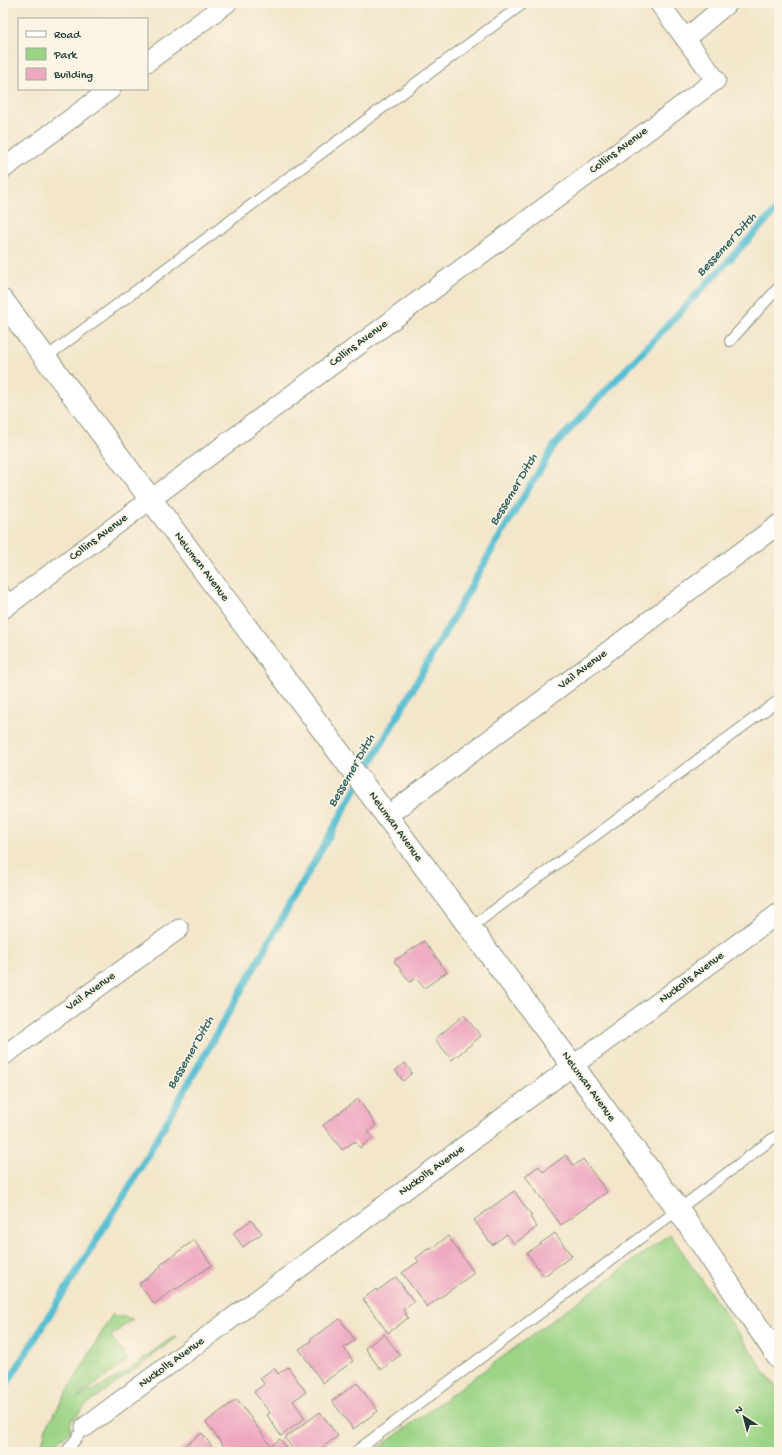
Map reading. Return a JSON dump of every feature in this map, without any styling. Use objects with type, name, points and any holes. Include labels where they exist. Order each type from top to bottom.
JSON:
[{"type":"street","points":[[148,61],[227,3]]},
{"type":"street","points":[[659,3],[685,39],[728,3]]},
{"type":"street","name":"Collins Avenue","points":[[6,601],[151,499],[716,80],[685,39]]},
{"type":"street","points":[[3,169],[110,90]]},
{"type":"street","name":"Newman Avenue","points":[[3,301],[574,1066],[678,1209],[779,1358]]},
{"type":"street","name":"Vail Avenue","points":[[387,816],[779,524]]},
{"type":"street","name":"Nuckolls Avenue","points":[[85,1427],[779,913]]},
{"type":"street","name":"Vail Avenue","points":[[3,1056],[178,929]]},
{"type":"lane","points":[[45,358],[524,3]]},
{"type":"lane","points":[[730,341],[779,287]]},
{"type":"lane","points":[[470,928],[779,700]]},
{"type":"lane","points":[[355,1452],[779,1134]]},
{"type":"lane","points":[[66,1452],[85,1427]]},
{"type":"green space","points":[[670,1234],[779,1392],[779,1452],[373,1452]]},
{"type":"green space","points":[[112,1315],[133,1319],[111,1336],[128,1360],[77,1398],[105,1384],[138,1364],[159,1347],[177,1336],[151,1356],[151,1358],[86,1405],[75,1418],[72,1419],[70,1425],[71,1431],[59,1440],[54,1452],[42,1452],[41,1448],[46,1428]]},
{"type":"building","points":[[424,941],[447,972],[424,988],[416,978],[410,982],[394,961]]},
{"type":"building","points":[[464,1015],[481,1036],[452,1060],[435,1039]]},
{"type":"building","points":[[405,1063],[412,1073],[403,1081],[395,1070]]},
{"type":"building","points":[[358,1099],[376,1125],[368,1132],[373,1138],[360,1148],[355,1141],[342,1150],[323,1125]]},
{"type":"building","points":[[566,1155],[574,1166],[583,1159],[607,1192],[561,1225],[525,1176],[539,1166],[543,1172]]},
{"type":"building","points":[[514,1191],[532,1216],[530,1217],[537,1227],[514,1244],[507,1234],[492,1245],[474,1220]]},
{"type":"building","points":[[251,1220],[262,1233],[243,1247],[233,1233]]},
{"type":"building","points":[[555,1233],[572,1256],[544,1276],[527,1253]]},
{"type":"building","points":[[448,1236],[474,1273],[427,1307],[402,1273],[419,1261],[416,1258],[429,1248],[430,1250]]},
{"type":"building","points":[[194,1240],[212,1265],[154,1304],[139,1284],[161,1267],[160,1265]]},
{"type":"building","points":[[396,1277],[414,1302],[403,1310],[408,1318],[388,1333],[363,1299]]},
{"type":"building","points":[[340,1319],[355,1340],[344,1348],[353,1361],[323,1383],[299,1349],[311,1341],[310,1339]]},
{"type":"building","points":[[384,1334],[400,1355],[381,1370],[365,1348]]},
{"type":"building","points":[[288,1367],[306,1392],[293,1401],[305,1418],[281,1436],[267,1415],[270,1413],[254,1392],[264,1384],[260,1378],[274,1368],[278,1374]]},
{"type":"building","points":[[357,1383],[378,1411],[353,1429],[332,1401]]},
{"type":"building","points":[[237,1399],[271,1446],[280,1439],[289,1452],[228,1452],[206,1422]]},
{"type":"building","points":[[320,1412],[338,1436],[316,1452],[295,1452],[285,1438]]},
{"type":"building","points":[[202,1433],[216,1452],[176,1452]]},
{"type":"waterway","name":"Bessemer Ditch","points":[[3,1390],[130,1186],[493,548],[554,446],[779,207]]}]
